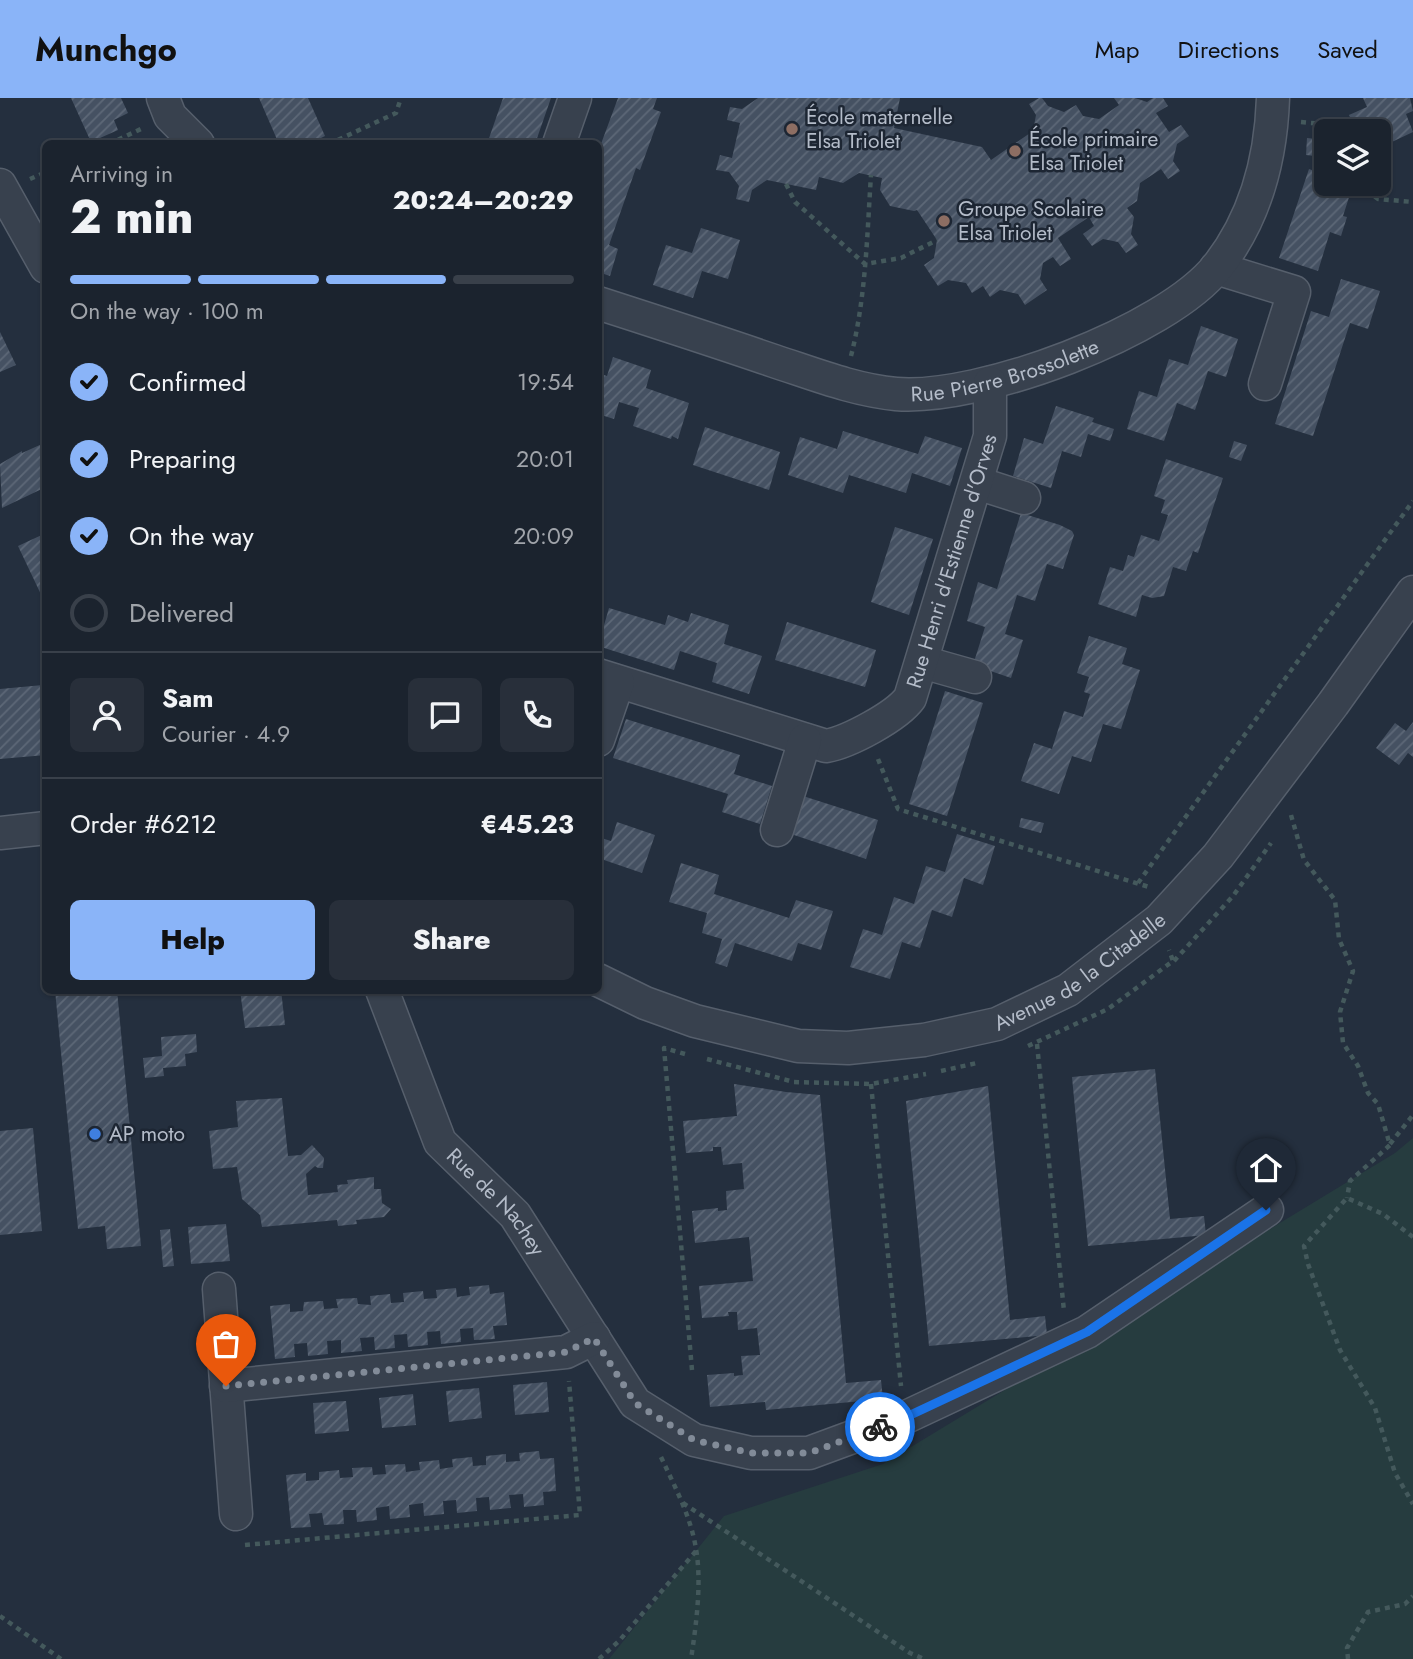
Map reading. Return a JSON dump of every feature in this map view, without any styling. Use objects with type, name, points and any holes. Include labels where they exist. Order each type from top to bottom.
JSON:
[{"type":"street","points":[[163,98],[170,116],[194,140]]},
{"type":"street","points":[[560,140],[575,98]]},
{"type":"street","name":"Rue Pierre Brossolette","points":[[602,304],[871,391],[924,395],[990,383],[1092,348],[1153,318],[1216,268],[1238,237],[1254,202],[1267,161],[1273,98]]},
{"type":"street","points":[[0,185],[42,260]]},
{"type":"street","points":[[1216,268],[1294,292],[1265,384]]},
{"type":"street","name":"Rue Henri d'Estienne d'Orves","points":[[608,678],[826,746],[838,744],[898,711],[910,698],[977,483],[990,436],[990,383]]},
{"type":"street","points":[[977,483],[1024,498]]},
{"type":"street","name":"Avenue de la Citadelle","points":[[602,982],[645,1003],[695,1021],[798,1046],[848,1048],[924,1040],[997,1024],[1068,990],[1159,920],[1218,856],[1333,704],[1413,592]]},
{"type":"street","points":[[922,662],[975,677]]},
{"type":"street","points":[[602,715],[608,678]]},
{"type":"street","points":[[777,830],[805,740]]},
{"type":"street","points":[[0,833],[42,828]]},
{"type":"street","name":"Rue de Nachey","points":[[384,994],[440,1142],[515,1215],[635,1403],[694,1440],[751,1453],[809,1453],[904,1418]]},
{"type":"street","points":[[904,1418],[1087,1332],[1266,1210]]},
{"type":"street","points":[[219,1289],[236,1514]]},
{"type":"street","points":[[226,1386],[566,1352],[594,1338]]},
{"type":"path","points":[[338,140],[396,113],[401,98]]},
{"type":"path","points":[[844,384],[856,336],[865,264],[871,175]]},
{"type":"path","points":[[786,184],[795,202],[865,264]]},
{"type":"path","points":[[1374,196],[1378,199],[1413,202]]},
{"type":"path","points":[[865,264],[901,258],[937,240]]},
{"type":"path","points":[[1138,883],[1413,501]]},
{"type":"path","points":[[1291,815],[1304,860],[1335,900],[1339,939],[1353,971],[1340,1012],[1343,1043],[1358,1066],[1368,1093],[1378,1104],[1390,1144]]},
{"type":"path","points":[[1037,1044],[1068,1341]]},
{"type":"path","points":[[871,1084],[904,1418]]},
{"type":"path","points":[[1413,1115],[1390,1144],[1350,1181],[1347,1198],[1304,1246],[1308,1264],[1340,1350],[1375,1408],[1395,1473],[1413,1504]]},
{"type":"path","points":[[1347,1198],[1383,1214],[1413,1237]]},
{"type":"path","points":[[236,1514],[240,1546],[580,1515],[566,1352]]},
{"type":"path","points":[[659,1453],[683,1503],[697,1550],[698,1616],[691,1659]]},
{"type":"path","points":[[683,1503],[910,1653],[924,1659]]},
{"type":"path","points":[[599,1659],[619,1641],[697,1550]]},
{"type":"path","points":[[1348,1659],[1347,1648],[1368,1612],[1405,1604],[1413,1596]]},
{"type":"path","points":[[0,1616],[61,1659]]},
{"type":"green space","points":[[1413,1138],[1413,1659],[609,1659],[724,1516],[883,1464],[1395,1153]]},
{"type":"building","points":[[71,98],[121,98],[128,113],[114,120],[118,130],[90,140]]},
{"type":"building","points":[[259,98],[308,98],[325,136],[317,140],[277,140]]},
{"type":"building","points":[[503,98],[551,98],[536,140],[488,140]]},
{"type":"building","points":[[618,98],[657,98],[653,109],[661,112],[640,170],[636,168],[609,245],[618,249],[610,276],[602,273],[602,141]]},
{"type":"building","points":[[758,98],[900,98],[894,128],[982,147],[991,160],[1033,131],[1036,115],[1029,104],[1039,98],[1048,106],[1064,112],[1076,105],[1083,116],[1099,119],[1119,105],[1114,98],[1135,98],[1147,102],[1153,98],[1163,98],[1168,106],[1156,113],[1169,132],[1181,125],[1189,136],[1177,144],[1173,161],[1180,171],[1168,179],[1161,169],[1140,183],[1137,201],[1127,208],[1134,217],[1131,234],[1138,245],[1126,253],[1118,242],[1103,239],[1092,246],[1083,234],[1094,226],[1089,217],[1058,238],[1071,259],[1060,266],[1053,257],[1043,263],[1040,279],[1047,290],[1025,305],[1018,294],[1000,290],[990,297],[983,286],[972,293],[966,283],[948,280],[938,286],[924,265],[934,258],[937,240],[917,210],[890,206],[880,190],[882,178],[859,173],[843,183],[819,177],[816,190],[767,180],[752,190],[749,202],[736,199],[739,186],[729,172],[716,170],[720,155],[732,158],[740,123],[727,120],[730,107],[742,109]]},
{"type":"building","points":[[1363,98],[1410,98],[1413,111],[1406,114],[1413,132],[1391,142],[1391,119],[1351,119],[1349,115],[1367,107]]},
{"type":"building","points":[[1307,138],[1314,139],[1314,156],[1306,155]]},
{"type":"building","points":[[1309,169],[1314,171],[1314,196],[1349,196],[1343,216],[1347,217],[1341,236],[1330,232],[1318,271],[1279,258]]},
{"type":"building","points":[[701,228],[740,240],[728,279],[702,271],[693,298],[653,285],[666,245],[692,253]]},
{"type":"building","points":[[1341,279],[1380,291],[1368,329],[1350,323],[1313,436],[1275,424],[1311,311],[1329,317]]},
{"type":"building","points":[[1201,326],[1238,339],[1226,377],[1208,371],[1195,410],[1177,403],[1164,441],[1127,429],[1139,391],[1157,397],[1169,359],[1188,365]]},
{"type":"building","points":[[0,332],[16,365],[0,372]]},
{"type":"building","points":[[613,357],[651,370],[646,388],[689,403],[678,439],[633,426],[639,408],[619,402],[614,419],[602,415],[602,374],[607,376]]},
{"type":"building","points":[[1056,406],[1094,418],[1092,422],[1114,429],[1110,441],[1088,434],[1081,457],[1062,451],[1051,488],[1013,476],[1024,438],[1043,444]]},
{"type":"building","points":[[705,427],[780,452],[769,490],[693,465]]},
{"type":"building","points":[[843,431],[918,454],[925,436],[962,448],[950,486],[912,473],[906,493],[849,475],[843,493],[788,475],[800,437],[837,449]]},
{"type":"building","points":[[1234,441],[1247,445],[1241,461],[1229,457]]},
{"type":"building","points":[[42,444],[42,489],[2,508],[0,464]]},
{"type":"building","points":[[1166,459],[1223,478],[1198,553],[1193,551],[1186,571],[1173,567],[1164,596],[1152,598],[1142,595],[1136,617],[1098,604],[1110,567],[1123,571],[1128,555],[1134,557],[1141,535],[1159,541],[1168,515],[1161,513],[1165,500],[1154,496]]},
{"type":"building","points":[[1021,513],[1060,525],[1074,535],[1063,569],[1047,564],[1035,601],[1017,595],[1005,634],[1023,640],[1011,678],[973,665],[985,627],[967,621],[978,582],[997,589]]},
{"type":"building","points":[[895,527],[933,539],[909,615],[871,602]]},
{"type":"building","points":[[42,535],[42,597],[18,546]]},
{"type":"building","points":[[609,608],[665,625],[668,615],[688,622],[691,613],[729,625],[724,644],[762,656],[749,694],[712,682],[717,663],[680,651],[674,670],[602,647],[602,632]]},
{"type":"building","points":[[787,622],[876,650],[865,687],[775,660]]},
{"type":"building","points":[[1089,636],[1127,648],[1122,664],[1140,670],[1121,729],[1103,724],[1091,762],[1072,756],[1059,794],[1021,781],[1034,743],[1052,749],[1064,711],[1083,717],[1090,694],[1084,692],[1089,677],[1077,673]]},
{"type":"building","points":[[42,685],[42,755],[0,759],[0,689]]},
{"type":"building","points":[[945,691],[983,703],[947,816],[909,804]]},
{"type":"building","points":[[626,719],[740,755],[734,774],[772,786],[760,824],[722,812],[728,794],[613,758]]},
{"type":"building","points":[[1413,722],[1413,757],[1408,753],[1399,765],[1376,748],[1395,723],[1406,731]]},
{"type":"building","points":[[803,796],[878,820],[866,859],[791,834]]},
{"type":"building","points":[[1021,818],[1044,823],[1041,833],[1019,827]]},
{"type":"building","points":[[617,822],[655,835],[642,873],[604,860],[602,865],[602,838],[611,841]]},
{"type":"building","points":[[957,834],[995,846],[983,885],[964,878],[952,917],[932,910],[920,948],[902,942],[890,979],[850,967],[863,929],[882,935],[894,897],[914,904],[926,866],[945,872]]},
{"type":"building","points":[[681,863],[719,875],[714,894],[789,918],[796,900],[833,911],[821,950],[798,943],[792,961],[735,943],[727,967],[715,963],[722,939],[702,933],[707,913],[669,902]]},
{"type":"building","points":[[55,994],[117,994],[141,1246],[107,1249],[105,1226],[78,1229]]},
{"type":"building","points":[[241,994],[281,994],[285,1025],[245,1028]]},
{"type":"building","points":[[196,1034],[197,1052],[185,1054],[186,1066],[163,1068],[164,1076],[145,1078],[143,1058],[162,1056],[161,1037]]},
{"type":"building","points":[[1155,1069],[1170,1219],[1204,1216],[1206,1235],[1088,1246],[1072,1077]]},
{"type":"building","points":[[734,1084],[820,1095],[846,1383],[881,1380],[883,1399],[766,1410],[765,1402],[710,1407],[707,1375],[743,1375],[741,1356],[760,1355],[757,1328],[738,1330],[737,1312],[728,1312],[729,1316],[702,1318],[699,1286],[753,1281],[749,1237],[695,1243],[692,1211],[718,1208],[718,1211],[727,1210],[726,1191],[744,1189],[742,1163],[723,1165],[721,1147],[713,1147],[713,1151],[686,1153],[683,1121],[737,1116]]},
{"type":"building","points":[[988,1086],[1010,1320],[1045,1316],[1047,1335],[929,1346],[906,1101]]},
{"type":"building","points":[[282,1098],[288,1156],[301,1155],[312,1145],[324,1158],[323,1168],[315,1166],[306,1174],[308,1195],[338,1192],[337,1185],[348,1184],[347,1180],[374,1177],[374,1189],[381,1189],[382,1203],[391,1209],[384,1217],[356,1220],[357,1224],[338,1226],[337,1220],[262,1227],[260,1215],[242,1199],[237,1167],[213,1169],[209,1131],[238,1127],[236,1101]]},
{"type":"building","points":[[33,1128],[42,1231],[0,1235],[0,1131]]},
{"type":"building","points":[[226,1224],[230,1261],[191,1264],[188,1227]]},
{"type":"building","points":[[170,1229],[174,1266],[163,1267],[160,1230]]},
{"type":"building","points":[[489,1285],[490,1294],[504,1292],[507,1325],[493,1326],[495,1339],[474,1340],[473,1328],[460,1329],[461,1342],[441,1344],[440,1331],[427,1332],[428,1345],[408,1347],[407,1334],[394,1335],[395,1348],[375,1350],[374,1337],[360,1338],[362,1351],[341,1353],[341,1340],[327,1341],[328,1354],[308,1356],[307,1343],[294,1344],[295,1357],[275,1359],[270,1306],[290,1304],[290,1312],[303,1311],[304,1302],[323,1301],[324,1309],[338,1308],[336,1299],[357,1298],[358,1304],[371,1305],[370,1296],[390,1294],[391,1303],[404,1302],[403,1293],[423,1291],[424,1299],[437,1298],[436,1290],[456,1288],[457,1297],[470,1295],[469,1287]]},
{"type":"building","points":[[547,1382],[549,1412],[515,1415],[513,1385]]},
{"type":"building","points":[[479,1388],[482,1418],[449,1422],[446,1391]]},
{"type":"building","points":[[413,1394],[416,1425],[382,1428],[379,1398]]},
{"type":"building","points":[[346,1401],[349,1431],[315,1434],[313,1403]]},
{"type":"building","points":[[539,1451],[540,1459],[554,1458],[556,1491],[543,1492],[544,1505],[524,1507],[523,1494],[509,1495],[511,1508],[490,1510],[489,1497],[476,1498],[477,1511],[457,1513],[456,1500],[443,1501],[444,1514],[424,1516],[423,1503],[409,1505],[410,1517],[390,1519],[389,1506],[376,1508],[377,1520],[357,1522],[356,1510],[343,1510],[344,1524],[324,1525],[322,1513],[309,1514],[311,1527],[291,1528],[286,1475],[306,1473],[306,1481],[319,1480],[319,1472],[339,1470],[340,1478],[353,1477],[352,1468],[372,1467],[373,1475],[386,1474],[385,1465],[405,1464],[406,1472],[420,1470],[419,1462],[439,1460],[440,1469],[453,1467],[452,1459],[472,1457],[473,1466],[486,1465],[486,1456],[506,1454],[506,1462],[520,1461],[519,1453]]},
{"type":"way so far","points":[[226,1386],[566,1352],[594,1338],[635,1403],[694,1440],[751,1453],[809,1453],[880,1427]]},
{"type":"place","name":"École maternelle Elsa Triolet","points":[[792,129]]},
{"type":"place","name":"École primaire Elsa Triolet","points":[[1015,151]]},
{"type":"place","name":"Groupe Scolaire Elsa Triolet","points":[[944,221]]},
{"type":"place","name":"AP moto","points":[[95,1134]]},
{"type":"route","points":[[880,1427],[1087,1332],[1266,1210]]}]
